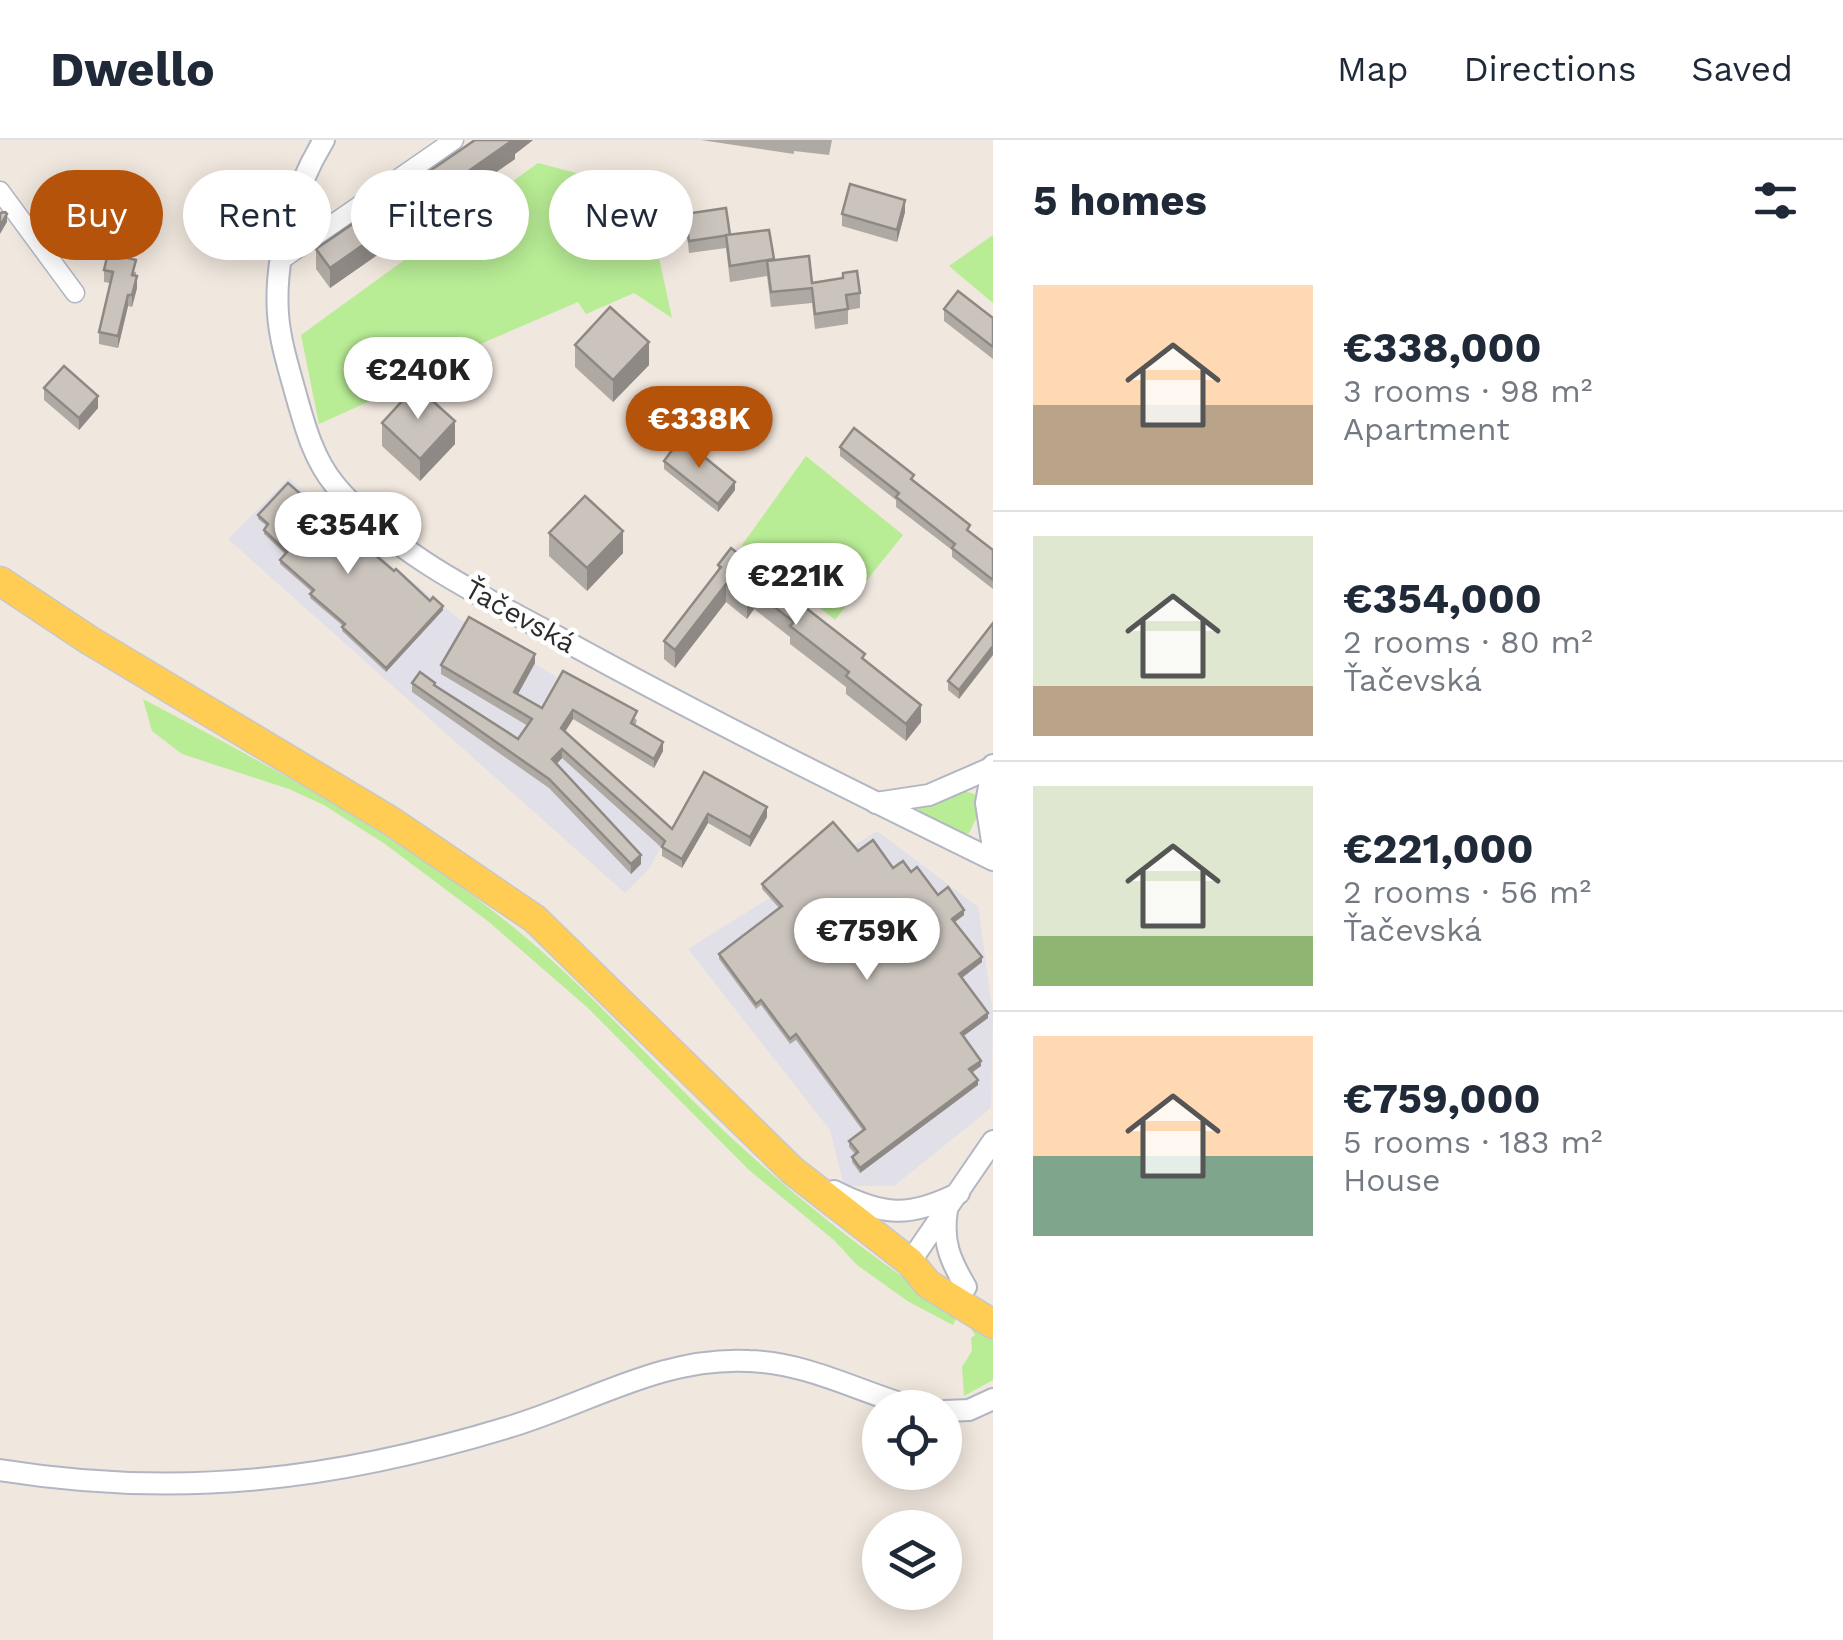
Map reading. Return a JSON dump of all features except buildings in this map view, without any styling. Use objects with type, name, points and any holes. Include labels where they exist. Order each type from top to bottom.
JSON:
[{"type":"main road","points":[[0,581],[88,640],[391,821],[535,919],[793,1170],[910,1262],[928,1284],[993,1324]]},
{"type":"main road","points":[[910,1262],[938,1270],[993,1303]]},
{"type":"street","name":"Ťačevská","points":[[311,170],[324,140]]},
{"type":"street","points":[[331,222],[427,147],[454,140]]},
{"type":"street","points":[[0,191],[75,292]]},
{"type":"street","name":"Ťačevská","points":[[282,260],[278,318],[300,412],[317,458],[337,488],[356,506],[415,553],[468,587],[640,682],[993,860]]},
{"type":"street","points":[[876,803],[929,795],[992,766]]},
{"type":"street","points":[[992,766],[986,803],[993,848]]},
{"type":"street","points":[[910,1262],[993,1141]]},
{"type":"street","points":[[793,1170],[881,1211],[918,1210],[953,1200]]},
{"type":"street","points":[[953,1200],[945,1244],[966,1287]]},
{"type":"street","points":[[0,1470],[51,1478],[171,1484],[230,1484],[307,1476],[385,1462],[464,1441],[544,1416],[682,1364],[784,1364],[823,1373],[864,1390]]},
{"type":"street","points":[[970,1410],[993,1388]]},
{"type":"street","points":[[962,1411],[993,1400]]},
{"type":"shaded area","points":[[289,478],[458,618],[557,677],[539,712],[671,828],[649,869],[625,893],[228,539]]},
{"type":"shaded area","points":[[877,831],[978,907],[993,1014],[991,1108],[894,1186],[844,1186],[830,1130],[688,949]]},
{"type":"green space","points":[[538,163],[565,170],[549,170],[549,260],[659,260],[672,318],[634,293],[586,314],[578,302],[392,382],[390,392],[319,424],[301,335],[404,260],[529,260],[528,170]]},
{"type":"green space","points":[[993,235],[993,303],[949,266]]},
{"type":"green space","points":[[806,456],[903,535],[835,620],[742,545]]},
{"type":"green space","points":[[143,699],[384,834],[518,931],[780,1182],[867,1251],[958,1314],[953,1325],[909,1302],[857,1265],[835,1241],[749,1170],[588,1008],[489,922],[385,844],[324,805],[289,789],[182,754],[152,731]]},
{"type":"green space","points":[[963,790],[976,795],[977,817],[969,833],[918,813],[919,805]]},
{"type":"green space","points":[[965,1319],[993,1337],[993,1380],[964,1396],[962,1367],[972,1351],[971,1338],[975,1335]]}]
